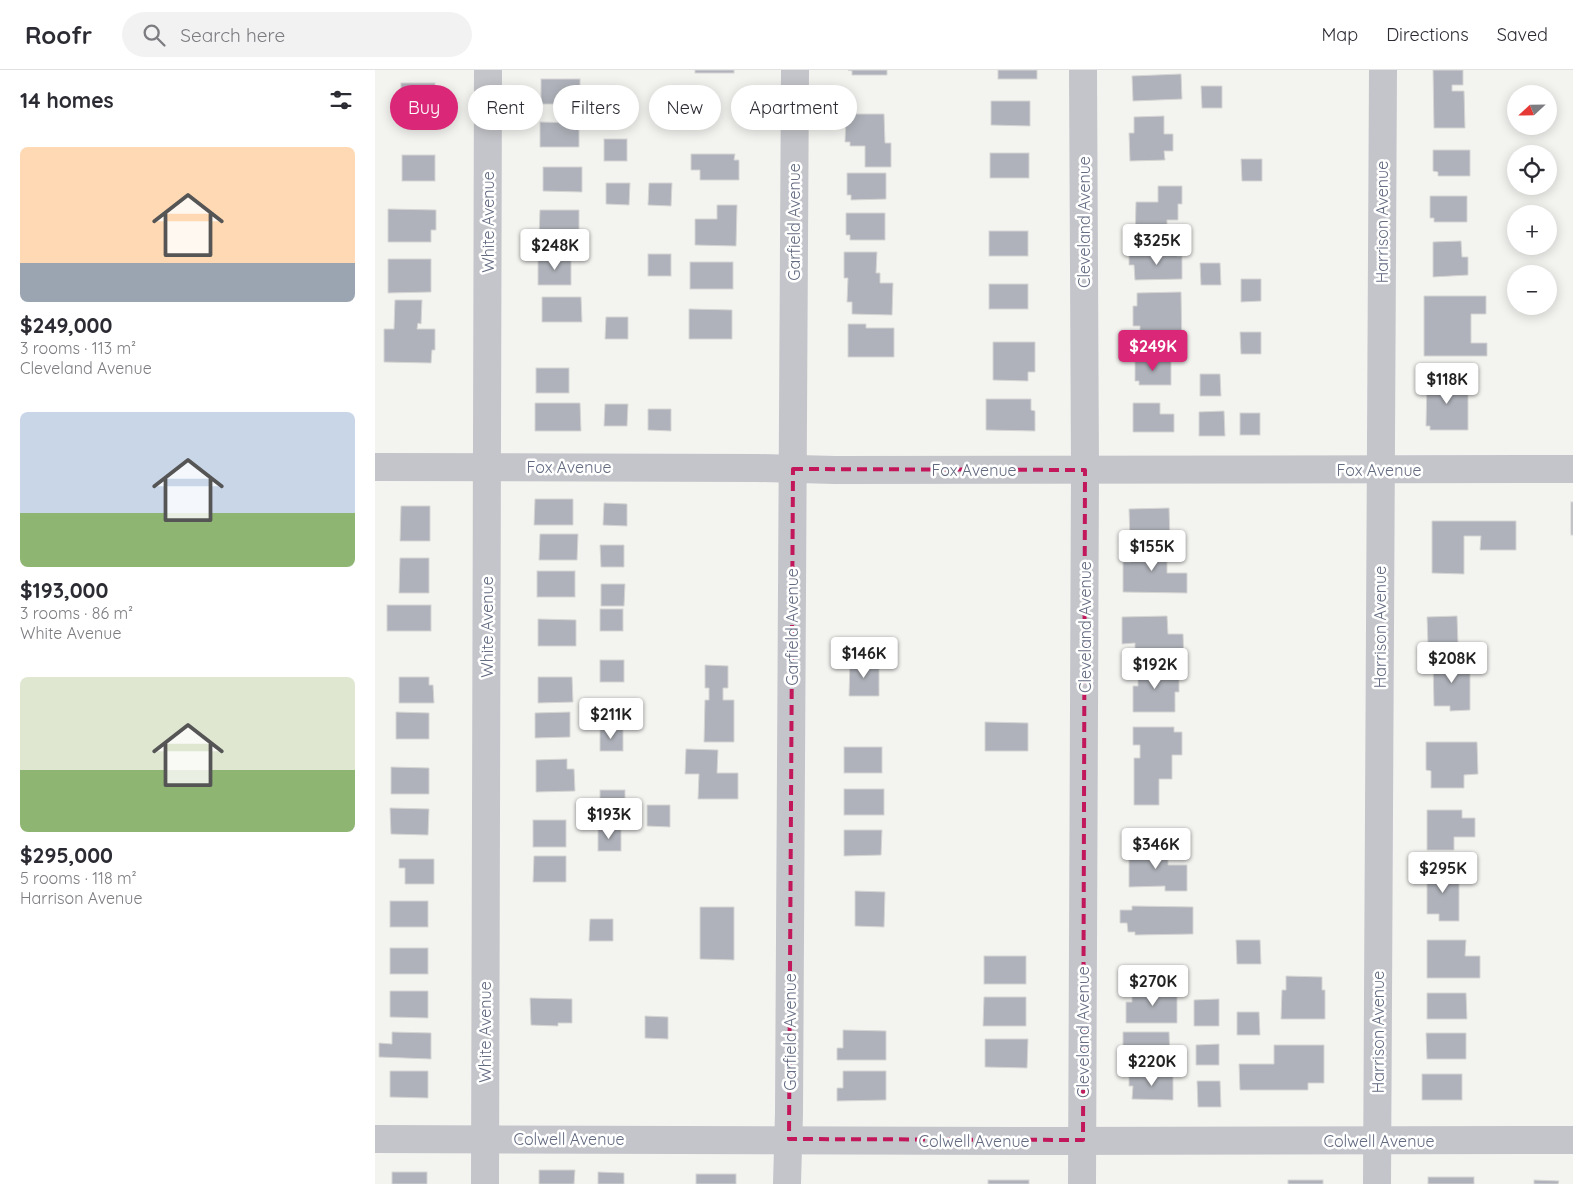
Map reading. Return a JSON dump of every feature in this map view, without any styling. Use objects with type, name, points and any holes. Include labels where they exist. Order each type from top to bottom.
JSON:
[{"type":"street","name":"White Avenue","points":[[485,1184],[488,70]]},
{"type":"street","name":"Garfield Avenue","points":[[787,1184],[789,1139],[795,70]]},
{"type":"street","name":"Cleveland Avenue","points":[[1082,1184],[1085,470],[1083,70]]},
{"type":"street","name":"Harrison Avenue","points":[[1377,1184],[1383,70]]},
{"type":"street","name":"Fox Avenue","points":[[375,467],[835,470],[1573,469]]},
{"type":"street","name":"Colwell Avenue","points":[[375,1139],[1573,1140]]},
{"type":"highlighted area","points":[[793,469],[1085,470],[1083,1140],[789,1139]]},
{"type":"building","points":[[695,70],[734,70],[734,73],[695,73]]},
{"type":"building","points":[[848,70],[887,70],[887,75],[852,75],[852,71]]},
{"type":"building","points":[[998,70],[1037,70],[1037,79],[998,79]]},
{"type":"building","points":[[1433,70],[1463,70],[1463,85],[1452,85],[1452,91],[1464,91],[1465,128],[1434,128]]},
{"type":"building","points":[[1181,74],[1182,99],[1133,101],[1132,76]]},
{"type":"building","points":[[541,79],[580,79],[580,85],[553,85],[553,104],[543,104],[543,85],[541,85]]},
{"type":"building","points":[[401,83],[435,83],[435,85],[401,85]]},
{"type":"building","points":[[1201,86],[1222,86],[1222,108],[1202,108]]},
{"type":"building","points":[[991,101],[1030,101],[1030,126],[991,125]]},
{"type":"building","points":[[857,114],[884,114],[885,143],[891,143],[891,167],[865,167],[865,146],[850,146],[850,142],[845,142],[845,130],[857,130]]},
{"type":"building","points":[[1164,116],[1164,134],[1173,134],[1173,151],[1164,151],[1165,160],[1130,161],[1129,133],[1134,133],[1134,117]]},
{"type":"building","points":[[543,122],[553,122],[553,130],[579,130],[579,147],[540,147],[540,130],[543,130]]},
{"type":"building","points":[[604,139],[627,139],[627,161],[604,161]]},
{"type":"building","points":[[1433,150],[1470,150],[1470,176],[1438,176],[1438,172],[1433,171]]},
{"type":"building","points":[[990,153],[1029,153],[1029,178],[990,178]]},
{"type":"building","points":[[691,154],[735,154],[734,160],[739,160],[739,180],[700,180],[700,170],[691,170]]},
{"type":"building","points":[[402,155],[435,155],[435,181],[402,181]]},
{"type":"building","points":[[1241,159],[1262,159],[1262,181],[1242,181]]},
{"type":"building","points":[[543,167],[582,167],[582,192],[543,191]]},
{"type":"building","points":[[847,173],[886,173],[886,199],[851,200],[851,195],[847,195]]},
{"type":"building","points":[[606,183],[630,183],[629,205],[606,204]]},
{"type":"building","points":[[649,183],[672,183],[671,206],[648,205]]},
{"type":"building","points":[[1158,186],[1182,186],[1182,204],[1178,204],[1178,220],[1167,220],[1167,243],[1135,243],[1136,202],[1158,202]]},
{"type":"building","points":[[1430,196],[1467,196],[1467,222],[1434,222],[1434,218],[1430,218]]},
{"type":"building","points":[[717,205],[737,205],[736,246],[695,245],[695,219],[717,219]]},
{"type":"building","points":[[388,209],[436,210],[436,230],[431,230],[431,242],[388,242]]},
{"type":"building","points":[[540,210],[579,210],[579,235],[539,235]]},
{"type":"building","points":[[846,213],[885,213],[885,240],[850,240],[850,235],[846,235]]},
{"type":"building","points":[[989,231],[1028,231],[1028,256],[989,256]]},
{"type":"building","points":[[1461,241],[1462,257],[1468,257],[1468,275],[1433,277],[1433,242]]},
{"type":"building","points":[[844,252],[877,252],[876,273],[880,273],[880,283],[893,283],[892,315],[852,314],[852,302],[847,302],[848,278],[844,278]]},
{"type":"building","points":[[1177,252],[1177,256],[1182,256],[1182,279],[1135,280],[1134,265],[1129,265],[1129,253]]},
{"type":"building","points":[[648,254],[671,254],[671,276],[648,276]]},
{"type":"building","points":[[571,256],[571,285],[538,285],[538,257]]},
{"type":"building","points":[[388,259],[431,259],[431,292],[388,293]]},
{"type":"building","points":[[690,262],[733,262],[733,289],[690,289]]},
{"type":"building","points":[[1200,263],[1220,263],[1221,285],[1201,285]]},
{"type":"building","points":[[1241,279],[1261,279],[1261,301],[1241,302]]},
{"type":"building","points":[[989,284],[1028,284],[1028,309],[989,309]]},
{"type":"building","points":[[1181,292],[1182,350],[1140,350],[1140,326],[1133,326],[1133,306],[1137,306],[1137,293]]},
{"type":"building","points":[[1424,296],[1486,296],[1486,314],[1471,314],[1471,343],[1487,343],[1487,356],[1424,356]]},
{"type":"building","points":[[542,297],[581,297],[582,322],[542,322]]},
{"type":"building","points":[[395,300],[422,300],[421,324],[418,323],[417,329],[435,329],[435,350],[432,350],[431,363],[384,362],[384,329],[394,329]]},
{"type":"building","points":[[689,309],[732,310],[732,339],[689,339]]},
{"type":"building","points":[[606,317],[628,317],[628,339],[605,339]]},
{"type":"building","points":[[848,324],[866,324],[866,328],[894,328],[894,357],[848,357]]},
{"type":"building","points":[[1240,332],[1261,332],[1261,354],[1241,354]]},
{"type":"building","points":[[993,342],[1035,342],[1035,372],[1028,372],[1028,381],[993,380]]},
{"type":"building","points":[[1135,360],[1171,360],[1171,385],[1139,385],[1139,381],[1135,381]]},
{"type":"building","points":[[536,368],[569,368],[569,393],[536,393]]},
{"type":"building","points":[[1200,374],[1220,374],[1221,396],[1200,396]]},
{"type":"building","points":[[1427,380],[1468,380],[1468,430],[1430,430],[1430,426],[1426,426]]},
{"type":"building","points":[[986,399],[1031,399],[1031,410],[1035,411],[1035,431],[986,430]]},
{"type":"building","points":[[535,403],[580,403],[581,431],[535,431]]},
{"type":"building","points":[[1133,403],[1160,403],[1160,414],[1174,414],[1174,432],[1133,432]]},
{"type":"building","points":[[605,404],[628,404],[627,426],[604,426]]},
{"type":"building","points":[[648,409],[671,409],[671,431],[648,430]]},
{"type":"building","points":[[1224,411],[1225,436],[1199,436],[1199,412]]},
{"type":"building","points":[[1240,413],[1260,413],[1260,435],[1240,435]]},
{"type":"building","points":[[535,499],[573,499],[573,525],[534,525]]},
{"type":"building","points":[[1571,502],[1573,502],[1573,535],[1571,535]]},
{"type":"building","points":[[604,503],[627,504],[627,526],[603,525]]},
{"type":"building","points":[[401,506],[430,506],[430,541],[400,541]]},
{"type":"building","points":[[1169,508],[1170,538],[1130,539],[1129,509]]},
{"type":"building","points":[[1432,521],[1516,521],[1516,550],[1480,550],[1481,536],[1464,536],[1464,574],[1432,573]]},
{"type":"building","points":[[540,534],[578,534],[577,560],[539,560]]},
{"type":"building","points":[[600,545],[624,545],[624,567],[601,567]]},
{"type":"building","points":[[1131,546],[1167,546],[1167,573],[1187,573],[1187,593],[1123,592],[1123,562],[1131,562]]},
{"type":"building","points":[[400,558],[429,558],[429,593],[399,593]]},
{"type":"building","points":[[537,571],[575,571],[575,597],[537,597]]},
{"type":"building","points":[[601,584],[625,584],[624,606],[601,606]]},
{"type":"building","points":[[387,605],[431,605],[431,631],[387,631]]},
{"type":"building","points":[[600,609],[623,609],[623,631],[600,631]]},
{"type":"building","points":[[1167,616],[1168,634],[1183,634],[1184,661],[1135,662],[1135,643],[1122,644],[1122,617]]},
{"type":"building","points":[[1457,616],[1458,644],[1428,645],[1427,617]]},
{"type":"building","points":[[538,619],[576,620],[576,646],[538,646]]},
{"type":"building","points":[[600,660],[624,660],[624,682],[600,682]]},
{"type":"building","points":[[1470,660],[1470,710],[1450,711],[1450,706],[1434,706],[1433,661]]},
{"type":"building","points":[[850,661],[879,662],[879,696],[849,696]]},
{"type":"building","points":[[705,665],[728,666],[728,688],[723,688],[723,700],[734,700],[734,742],[704,742],[705,700],[709,700],[709,688],[705,688]]},
{"type":"building","points":[[1138,667],[1171,667],[1171,675],[1179,675],[1179,692],[1175,692],[1175,712],[1133,712],[1133,686],[1138,686]]},
{"type":"building","points":[[399,677],[429,677],[429,685],[433,685],[434,703],[399,703]]},
{"type":"building","points":[[538,677],[572,677],[573,702],[538,703]]},
{"type":"building","points":[[396,712],[429,713],[429,739],[396,739]]},
{"type":"building","points":[[570,712],[570,737],[535,738],[535,713]]},
{"type":"building","points":[[985,722],[1028,723],[1028,751],[985,751]]},
{"type":"building","points":[[1133,727],[1174,727],[1174,732],[1182,732],[1182,755],[1172,755],[1172,779],[1159,779],[1159,805],[1134,805],[1134,758],[1140,758],[1140,745],[1133,745]]},
{"type":"building","points":[[600,729],[623,729],[623,751],[600,751]]},
{"type":"building","points":[[1426,742],[1477,742],[1478,774],[1464,775],[1464,788],[1431,788],[1431,771],[1426,770]]},
{"type":"building","points":[[844,747],[882,747],[882,773],[844,773]]},
{"type":"building","points":[[686,749],[718,750],[717,773],[738,773],[738,799],[698,799],[699,774],[685,774]]},
{"type":"building","points":[[567,759],[567,769],[574,769],[575,791],[536,792],[536,760]]},
{"type":"building","points":[[391,767],[429,768],[429,794],[391,794]]},
{"type":"building","points":[[844,789],[884,789],[884,815],[844,815]]},
{"type":"building","points":[[600,790],[625,790],[625,816],[600,816]]},
{"type":"building","points":[[647,805],[670,805],[670,827],[647,826]]},
{"type":"building","points":[[390,808],[429,809],[428,835],[391,834]]},
{"type":"building","points":[[1427,810],[1462,810],[1462,818],[1475,818],[1475,837],[1454,837],[1454,850],[1427,850]]},
{"type":"building","points":[[533,820],[566,820],[566,847],[533,847]]},
{"type":"building","points":[[598,829],[621,829],[621,851],[598,851]]},
{"type":"building","points":[[844,830],[882,830],[881,855],[844,856]]},
{"type":"building","points":[[1135,848],[1168,848],[1168,865],[1187,865],[1187,891],[1165,891],[1165,886],[1129,887],[1129,855],[1134,856]]},
{"type":"building","points":[[534,856],[566,856],[566,882],[533,882]]},
{"type":"building","points":[[399,859],[434,859],[434,884],[405,884],[405,868],[399,868]]},
{"type":"building","points":[[1427,869],[1459,870],[1459,921],[1439,921],[1439,914],[1427,914]]},
{"type":"building","points":[[855,891],[885,892],[884,927],[855,926]]},
{"type":"building","points":[[390,901],[428,901],[428,927],[390,927]]},
{"type":"building","points":[[1132,906],[1193,907],[1193,934],[1135,935],[1135,932],[1128,932],[1127,923],[1120,923],[1120,910],[1132,910]]},
{"type":"building","points":[[700,907],[734,907],[734,960],[700,959]]},
{"type":"building","points":[[590,919],[613,919],[613,941],[589,941]]},
{"type":"building","points":[[1236,940],[1260,940],[1261,964],[1237,964]]},
{"type":"building","points":[[1427,940],[1466,940],[1465,956],[1480,956],[1480,978],[1427,978]]},
{"type":"building","points":[[390,948],[428,948],[428,974],[390,974]]},
{"type":"building","points":[[984,956],[1026,956],[1026,984],[984,984]]},
{"type":"building","points":[[1286,976],[1322,977],[1322,990],[1325,990],[1325,1019],[1281,1019],[1282,990],[1286,990]]},
{"type":"building","points":[[1132,990],[1177,990],[1177,1023],[1126,1023],[1126,1002],[1132,1002]]},
{"type":"building","points":[[390,991],[428,991],[428,1018],[390,1017]]},
{"type":"building","points":[[1427,993],[1466,993],[1467,1019],[1427,1019]]},
{"type":"building","points":[[984,997],[1026,997],[1026,1026],[983,1026]]},
{"type":"building","points":[[530,998],[572,999],[572,1023],[558,1023],[558,1026],[531,1025]]},
{"type":"building","points":[[1219,999],[1219,1026],[1194,1026],[1194,1000]]},
{"type":"building","points":[[1237,1012],[1259,1012],[1260,1035],[1237,1035]]},
{"type":"building","points":[[645,1016],[668,1017],[668,1039],[645,1038]]},
{"type":"building","points":[[843,1030],[886,1031],[886,1060],[837,1060],[837,1048],[843,1048]]},
{"type":"building","points":[[392,1032],[431,1033],[431,1059],[379,1057],[379,1043],[392,1044]]},
{"type":"building","points":[[1123,1032],[1169,1032],[1170,1060],[1129,1060],[1129,1051],[1123,1051]]},
{"type":"building","points":[[1426,1033],[1466,1033],[1466,1059],[1427,1059]]},
{"type":"building","points":[[985,1039],[1028,1039],[1027,1068],[985,1067]]},
{"type":"building","points":[[1219,1044],[1219,1065],[1196,1065],[1196,1045]]},
{"type":"building","points":[[1274,1045],[1324,1045],[1324,1083],[1308,1083],[1308,1090],[1240,1090],[1239,1064],[1274,1064]]},
{"type":"building","points":[[390,1071],[428,1071],[428,1098],[390,1097]]},
{"type":"building","points":[[843,1071],[886,1071],[886,1100],[837,1101],[837,1088],[843,1088]]},
{"type":"building","points":[[1129,1074],[1173,1075],[1173,1100],[1132,1099],[1133,1086],[1129,1086]]},
{"type":"building","points":[[1422,1074],[1462,1074],[1462,1100],[1422,1100]]},
{"type":"building","points":[[1197,1081],[1220,1081],[1221,1107],[1198,1107]]},
{"type":"building","points":[[539,1170],[575,1170],[574,1184],[539,1184]]},
{"type":"building","points":[[392,1172],[427,1172],[427,1184],[392,1184]]},
{"type":"building","points":[[598,1172],[624,1173],[624,1184],[598,1184]]},
{"type":"building","points":[[696,1174],[736,1174],[736,1184],[696,1184]]},
{"type":"building","points":[[1428,1177],[1474,1177],[1474,1184],[1428,1184]]},
{"type":"building","points":[[988,1180],[1029,1180],[1029,1184],[988,1184]]},
{"type":"building","points":[[1288,1180],[1323,1180],[1323,1184],[1288,1184]]},
{"type":"building","points":[[1534,1180],[1559,1181],[1558,1184],[1534,1184]]}]
